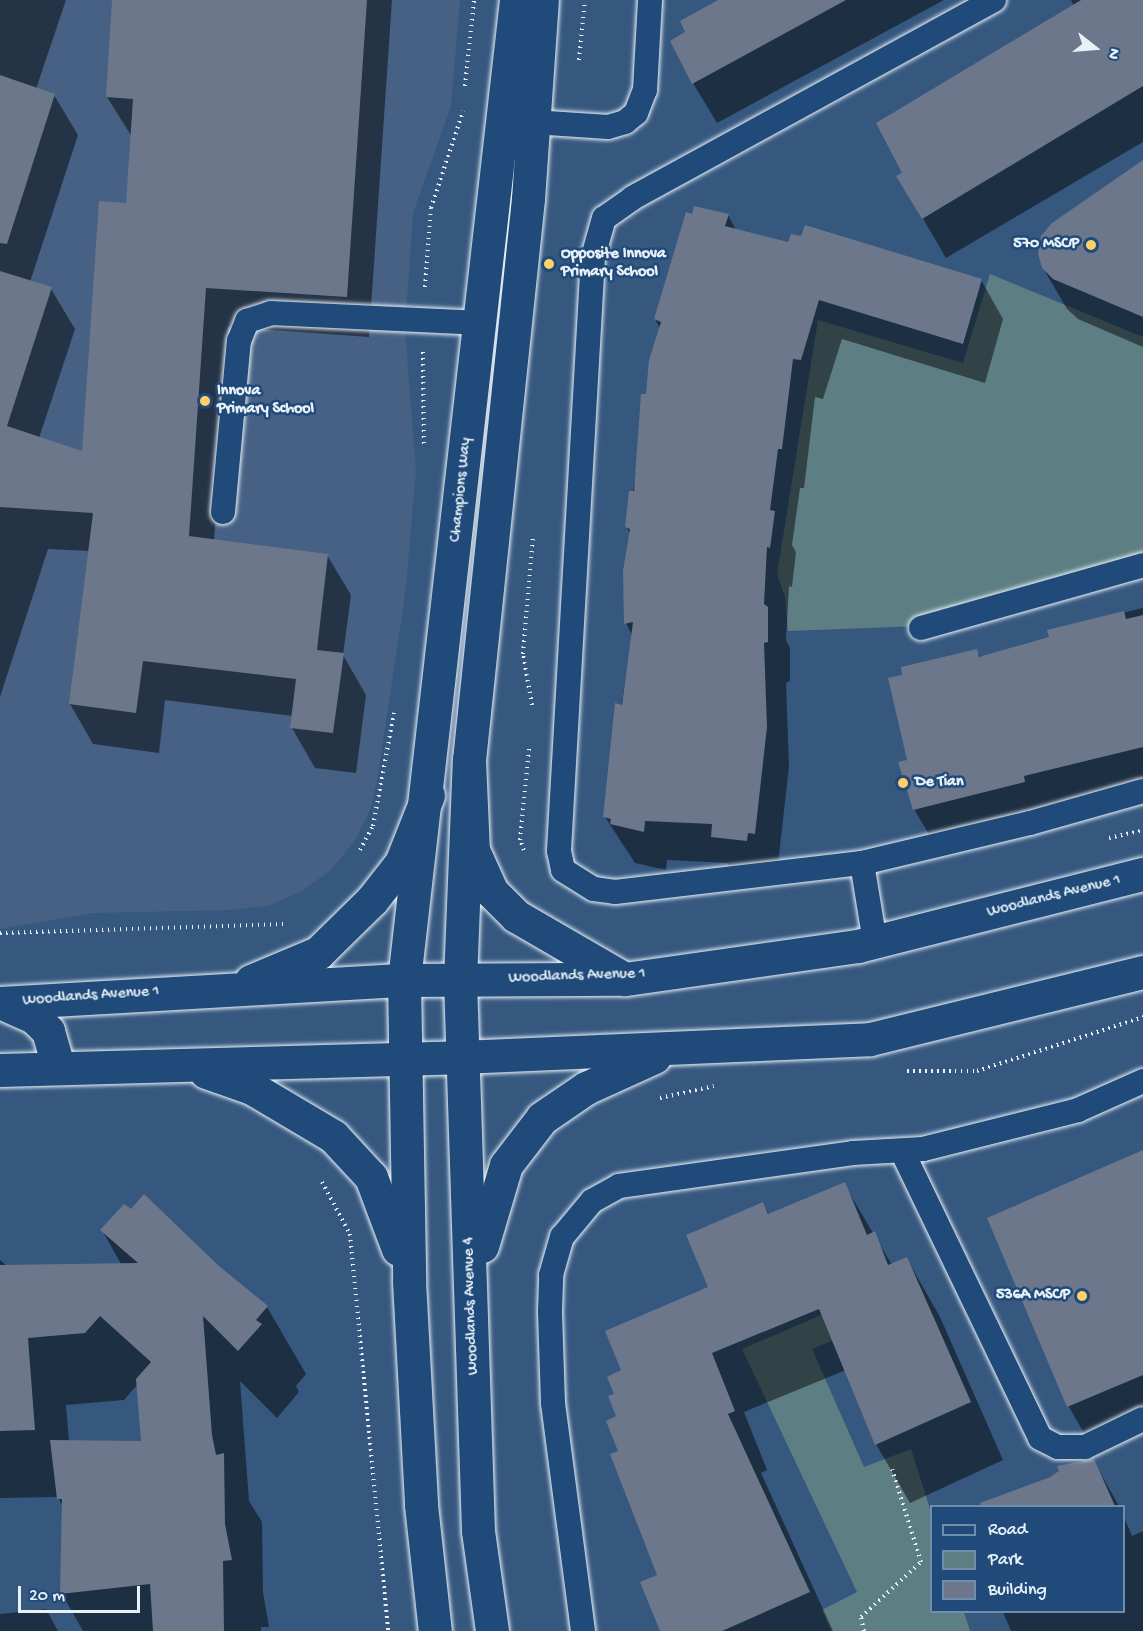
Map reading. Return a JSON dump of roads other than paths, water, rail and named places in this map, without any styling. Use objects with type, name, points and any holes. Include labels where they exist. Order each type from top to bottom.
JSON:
[{"type":"street","name":"Champions Way","points":[[404,980],[405,950],[428,795],[516,0]]},
{"type":"street","points":[[460,981],[469,760],[533,122],[542,0]]},
{"type":"street","points":[[469,760],[473,850],[492,892],[525,922],[625,979]]},
{"type":"street","points":[[233,989],[325,947],[372,900],[401,863],[428,795]]},
{"type":"street","name":"Woodlands Avenue 1","points":[[1,1003],[404,980],[625,979],[875,942],[1143,874]]},
{"type":"street","points":[[0,1070],[460,1058],[870,1039],[1143,972]]},
{"type":"street","points":[[404,980],[409,1281],[421,1505],[435,1631]]},
{"type":"street","name":"Woodlands Avenue 4","points":[[460,981],[460,1058],[467,1117],[478,1531],[492,1631]]},
{"type":"street","points":[[1,1003],[34,1017],[48,1032],[58,1067]]},
{"type":"street","points":[[472,1325],[480,1257],[506,1165],[542,1118],[586,1088],[641,1060],[682,1048]]},
{"type":"street","points":[[185,1064],[252,1088],[333,1136],[371,1177],[409,1281]]},
{"type":"lane","points":[[533,122],[608,127],[625,122],[636,113],[645,90],[650,0]]},
{"type":"lane","points":[[994,0],[617,207],[604,218],[596,239],[560,839],[563,870],[594,889],[615,892],[862,863],[1030,823],[1143,791]]},
{"type":"lane","points":[[223,512],[238,341],[247,321],[271,313],[481,323]]},
{"type":"lane","points":[[921,628],[1143,565]]},
{"type":"lane","points":[[862,863],[875,942]]},
{"type":"lane","points":[[583,1631],[553,1402],[549,1311],[551,1275],[562,1237],[592,1201],[619,1186],[853,1154],[923,1149],[1078,1110],[1143,1081]]},
{"type":"lane","points":[[902,1151],[1040,1438],[1058,1447],[1085,1447],[1143,1419]]},
{"type":"place","name":"570 MSCP","points":[[1091,245]]},
{"type":"place","name":"Opposite Innova Primary School","points":[[549,264]]},
{"type":"place","name":"Innova Primary School","points":[[205,401]]},
{"type":"place","name":"De Tian","points":[[903,783]]},
{"type":"place","name":"536A MSCP","points":[[1082,1296]]}]
